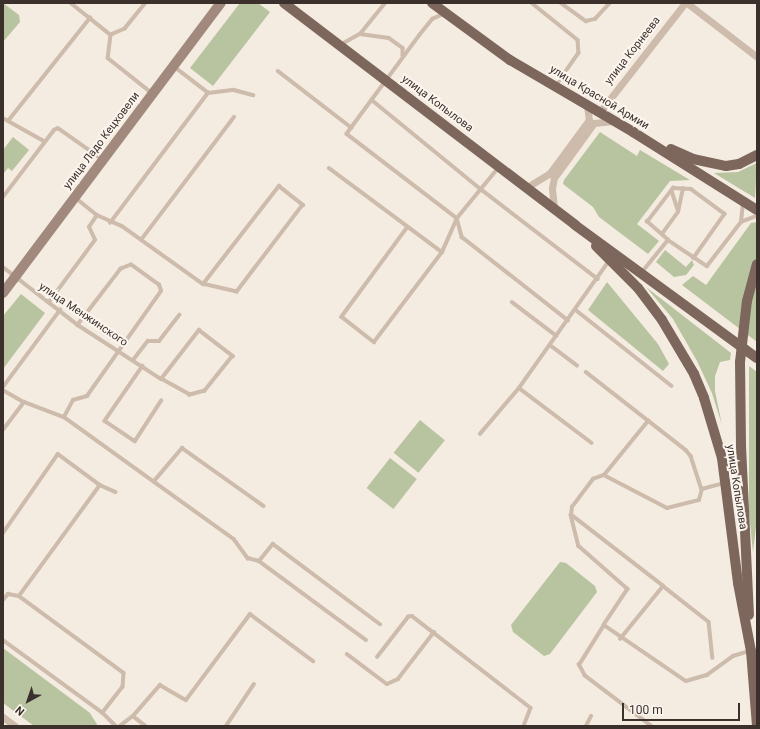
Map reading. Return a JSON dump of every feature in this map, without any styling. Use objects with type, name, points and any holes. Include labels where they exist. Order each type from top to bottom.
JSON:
[{"type":"main road","name":"улица Ладо Кецховели","points":[[3,293],[221,3]]},
{"type":"main road","name":"улица Копылова","points":[[284,3],[500,166],[575,225],[642,272],[757,358]]},
{"type":"main road","name":"улица Красной Армии","points":[[432,3],[510,60],[633,132],[757,210]]},
{"type":"main road","points":[[633,132],[693,159],[714,164],[739,164],[757,155]]},
{"type":"main road","name":"улица Копылова","points":[[575,225],[610,259],[662,320],[694,374],[712,424],[722,458],[738,583],[751,651],[757,726]]},
{"type":"main road","points":[[751,651],[741,446],[740,362],[747,301],[757,264]]},
{"type":"street","points":[[686,3],[757,57]]},
{"type":"street","name":"улица Корнеева","points":[[599,113],[686,3]]},
{"type":"street","points":[[527,187],[549,174],[588,120],[587,106]]},
{"type":"street","points":[[554,208],[552,188],[554,178],[594,123],[613,121]]},
{"type":"street","points":[[5,722],[15,726]]},
{"type":"lane","points":[[71,3],[111,35]]},
{"type":"lane","points":[[111,35],[125,29],[146,3]]},
{"type":"lane","points":[[339,45],[360,34],[384,3]]},
{"type":"lane","points":[[532,3],[578,40],[579,53],[556,87]]},
{"type":"lane","points":[[562,3],[586,21],[595,19],[610,3]]},
{"type":"lane","points":[[446,14],[433,19],[403,55],[347,134],[458,218],[462,237],[568,320]]},
{"type":"lane","points":[[8,121],[90,18]]},
{"type":"lane","points":[[360,34],[389,38],[403,48],[403,55]]},
{"type":"lane","points":[[111,35],[108,58],[153,93]]},
{"type":"lane","points":[[173,67],[208,93],[234,90],[253,95]]},
{"type":"lane","points":[[278,71],[352,128]]},
{"type":"lane","points":[[110,223],[208,93]]},
{"type":"lane","points":[[372,100],[482,190],[598,279]]},
{"type":"lane","points":[[141,240],[234,117]]},
{"type":"lane","points":[[3,118],[44,141]]},
{"type":"lane","points":[[3,197],[44,141],[58,128],[103,160]]},
{"type":"lane","points":[[408,227],[342,317],[374,342],[442,252],[458,218],[500,166]]},
{"type":"lane","points":[[329,168],[442,252]]},
{"type":"lane","points":[[75,198],[110,223],[122,226],[203,284],[237,292],[303,205],[279,186],[203,284]]},
{"type":"lane","points":[[694,258],[726,214],[691,189],[673,188],[647,222],[668,240],[694,258],[707,266],[741,222],[744,201]]},
{"type":"lane","points":[[662,234],[678,212],[683,189]]},
{"type":"lane","points":[[672,191],[678,212]]},
{"type":"lane","points":[[49,302],[95,240],[89,227],[97,215]]},
{"type":"lane","points":[[741,222],[757,216]]},
{"type":"lane","points":[[642,272],[668,240]]},
{"type":"lane","points":[[480,434],[519,388],[598,279],[610,259]]},
{"type":"lane","points":[[64,417],[73,400],[87,396],[161,291],[159,284],[132,264],[121,269],[78,325]]},
{"type":"lane","name":"улица Менжинского","points":[[3,267],[15,278],[60,310],[78,325],[119,350],[161,379],[190,395],[205,391],[232,356],[199,330],[161,379]]},
{"type":"lane","points":[[512,302],[557,336]]},
{"type":"lane","points":[[60,310],[3,388],[24,402],[64,417],[155,480],[234,539],[248,558],[259,561],[366,640]]},
{"type":"lane","points":[[576,310],[672,386]]},
{"type":"lane","points":[[133,360],[148,341],[160,341],[179,315]]},
{"type":"lane","points":[[550,345],[577,365]]},
{"type":"lane","points":[[143,366],[106,420],[135,441],[161,401]]},
{"type":"lane","points":[[586,372],[691,456],[702,488],[699,500],[667,508],[604,475]]},
{"type":"lane","points":[[519,388],[592,443]]},
{"type":"lane","points":[[3,430],[24,402]]},
{"type":"lane","points":[[648,421],[604,475],[593,479],[572,507],[571,515],[578,546],[628,586],[628,589],[578,665],[585,676],[651,726]]},
{"type":"lane","points":[[155,480],[182,448],[264,506]]},
{"type":"lane","points":[[3,533],[58,454],[100,485],[116,492]]},
{"type":"lane","points":[[702,488],[725,483]]},
{"type":"lane","points":[[19,596],[100,485]]},
{"type":"lane","points":[[571,515],[709,622],[713,658]]},
{"type":"lane","points":[[259,561],[273,544],[380,624]]},
{"type":"lane","points":[[620,639],[663,586]]},
{"type":"lane","points":[[3,600],[8,594],[19,596],[124,673],[124,687],[103,713]]},
{"type":"lane","points":[[120,726],[133,716],[160,685],[186,700],[250,614],[313,661]]},
{"type":"lane","points":[[377,657],[408,617],[412,616],[531,708],[524,726]]},
{"type":"lane","points":[[604,626],[620,639],[686,681],[707,675],[733,656],[751,651]]},
{"type":"lane","points":[[347,654],[387,684],[398,679],[434,632]]},
{"type":"lane","points":[[3,640],[103,713],[116,726]]},
{"type":"lane","points":[[226,726],[254,684]]},
{"type":"lane","points":[[133,716],[146,726]]},
{"type":"lane","points":[[586,726],[591,716]]},
{"type":"green space","points":[[3,3],[19,15],[20,22],[3,42]]},
{"type":"green space","points":[[240,3],[258,3],[270,12],[213,86],[190,68]]},
{"type":"green space","points":[[600,132],[637,156],[640,150],[690,180],[670,181],[637,224],[659,241],[648,254],[599,217],[593,207],[563,184],[564,180]]},
{"type":"green space","points":[[13,137],[29,150],[12,171],[8,168],[4,173],[3,150]]},
{"type":"green space","points":[[757,163],[755,198],[714,173],[738,172]]},
{"type":"green space","points":[[757,222],[757,342],[682,285],[693,276],[706,285],[751,223]]},
{"type":"green space","points":[[665,250],[686,267],[692,260],[694,265],[686,275],[674,277],[656,262]]},
{"type":"green space","points":[[607,282],[658,344],[669,364],[663,371],[588,310]]},
{"type":"green space","points":[[646,287],[731,353],[730,360],[720,362],[715,376],[715,391],[722,425],[712,393],[697,361],[673,319]]},
{"type":"green space","points":[[21,294],[45,313],[3,369],[3,316]]},
{"type":"green space","points":[[749,366],[757,372],[757,518],[753,552],[749,513]]},
{"type":"green space","points":[[420,420],[445,440],[418,473],[394,453]]},
{"type":"green space","points":[[390,458],[417,479],[393,509],[367,488]]},
{"type":"green space","points":[[560,562],[566,563],[595,586],[597,592],[550,654],[544,656],[513,632],[511,625]]},
{"type":"green space","points":[[3,648],[90,713],[98,726],[34,726],[3,703]]}]
